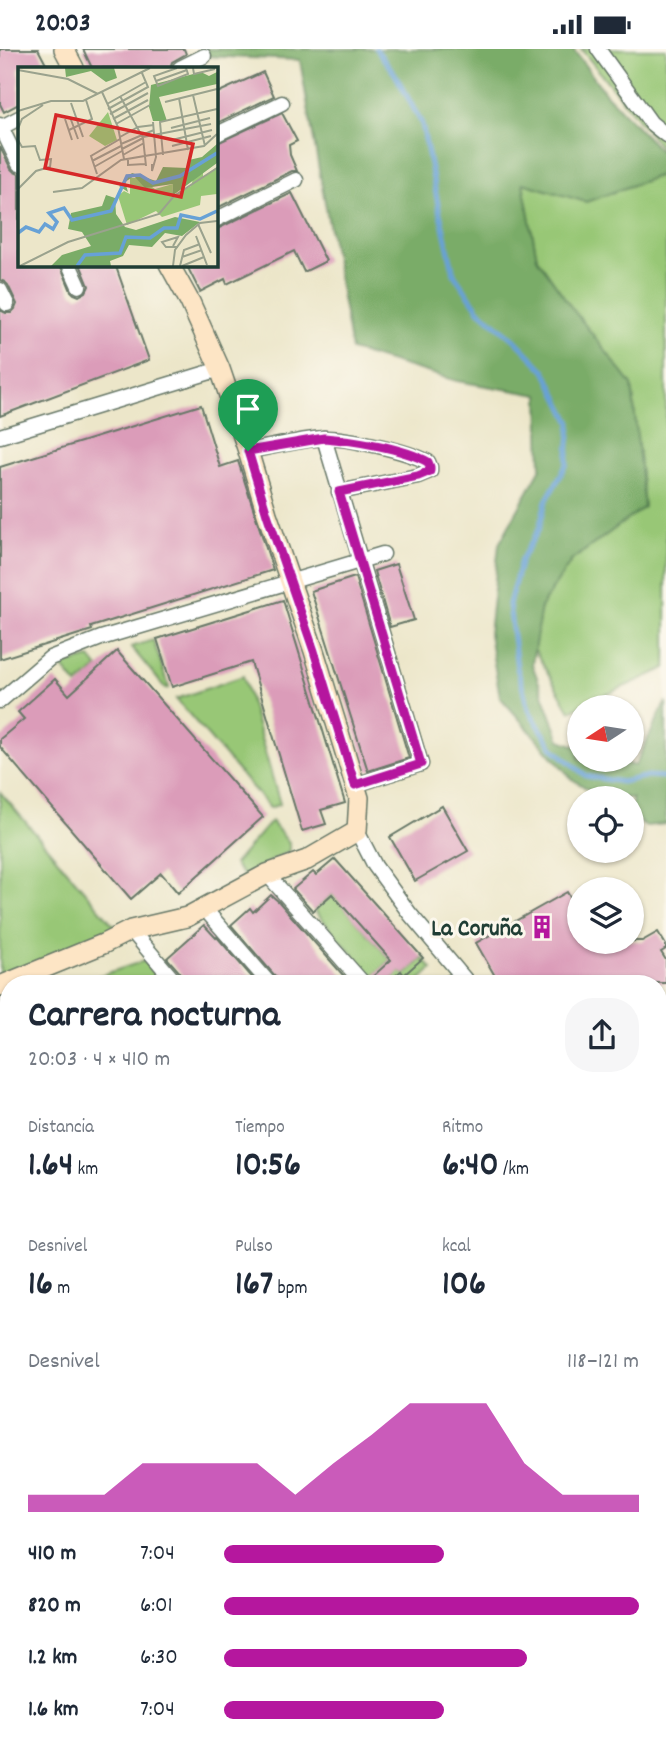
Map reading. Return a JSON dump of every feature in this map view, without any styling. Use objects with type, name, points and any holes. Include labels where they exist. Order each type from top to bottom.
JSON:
[{"type":"street","points":[[64,49],[73,67]]},
{"type":"street","points":[[598,49],[651,123],[666,135]]},
{"type":"street","points":[[182,67],[204,56]]},
{"type":"street","points":[[217,134],[282,103]]},
{"type":"street","points":[[18,118],[0,127],[18,162]]},
{"type":"street","points":[[217,219],[296,180]]},
{"type":"street","points":[[70,266],[79,286]]},
{"type":"street","points":[[170,266],[190,302],[220,369],[248,451],[359,798],[357,831],[375,866],[455,975]]},
{"type":"street","points":[[0,290],[7,304]]},
{"type":"street","points":[[0,436],[220,369]]},
{"type":"street","points":[[248,451],[324,438],[410,454],[428,462],[430,467],[430,471],[418,476],[339,492]]},
{"type":"street","points":[[324,438],[421,764],[355,785]]},
{"type":"street","points":[[0,701],[50,658],[101,638],[383,554]]},
{"type":"street","points":[[27,975],[131,930],[187,917],[267,874],[307,860],[357,831]]},
{"type":"street","points":[[267,874],[356,975]]},
{"type":"street","points":[[203,907],[262,975]]},
{"type":"street","points":[[131,930],[169,975]]},
{"type":"green space","points":[[203,49],[573,49],[606,94],[666,157],[666,173],[586,202],[523,183],[537,258],[571,307],[632,385],[644,507],[572,560],[541,606],[532,664],[560,740],[567,743],[567,772],[644,772],[644,747],[666,701],[666,824],[644,825],[644,786],[583,786],[572,779],[500,697],[489,634],[499,544],[541,468],[539,395],[457,381],[351,350],[300,60],[204,56]]},
{"type":"green space","points":[[581,49],[666,49],[666,154]]},
{"type":"green space","points":[[666,173],[666,668],[606,695],[567,695],[567,706],[534,649],[541,606],[572,560],[644,507],[632,385],[571,307],[537,258],[523,183],[586,202]]},
{"type":"green space","points":[[153,640],[169,688],[166,689],[131,647]]},
{"type":"green space","points":[[90,658],[98,668],[77,685],[63,665]]},
{"type":"green space","points":[[243,676],[280,804],[270,808],[176,699]]},
{"type":"green space","points":[[0,792],[116,928],[9,975],[0,975]]},
{"type":"green space","points":[[271,821],[289,843],[289,851],[243,875],[234,864]]},
{"type":"green space","points":[[333,894],[391,960],[375,975],[371,975],[314,910]]},
{"type":"green space","points":[[423,958],[432,969],[426,975],[405,975]]},
{"type":"green space","points":[[144,961],[155,975],[102,975]]},
{"type":"building","points":[[0,49],[38,49],[47,67],[18,67],[18,105],[4,112],[0,104]]},
{"type":"building","points":[[83,49],[184,49],[186,54],[172,62],[170,67],[92,67]]},
{"type":"building","points":[[263,72],[274,96],[217,123],[217,93]]},
{"type":"building","points":[[282,113],[297,141],[289,145],[297,171],[217,208],[217,143]]},
{"type":"building","points":[[0,147],[11,169],[18,174],[18,266],[61,266],[71,291],[79,296],[86,292],[89,286],[81,266],[116,266],[149,360],[0,416],[0,310],[11,313],[17,304],[8,285],[0,280]]},
{"type":"building","points":[[292,193],[326,261],[304,272],[294,251],[227,284],[225,279],[200,292],[187,266],[217,266],[217,229]]},
{"type":"building","points":[[201,405],[220,467],[238,461],[273,570],[91,627],[92,630],[0,659],[0,467]]},
{"type":"building","points":[[396,564],[414,620],[390,627],[374,571]]},
{"type":"building","points":[[355,577],[409,758],[368,771],[311,591]]},
{"type":"building","points":[[283,600],[345,803],[321,810],[326,824],[302,831],[251,662],[172,687],[157,639]]},
{"type":"building","points":[[117,651],[263,817],[178,893],[161,873],[131,899],[0,747],[0,739],[24,719],[18,712],[55,679],[69,695]]},
{"type":"building","points":[[442,806],[468,851],[415,881],[390,837]]},
{"type":"building","points":[[335,859],[423,958],[404,975],[401,971],[396,975],[374,975],[391,960],[332,894],[313,911],[293,889],[313,872],[316,875]]},
{"type":"building","name":"La Coruña","points":[[567,892],[567,954],[644,954],[644,940],[658,932],[666,945],[666,949],[661,952],[666,960],[666,975],[494,975],[476,943]]},
{"type":"building","points":[[271,895],[343,975],[274,975],[231,925],[250,908],[253,912]]},
{"type":"building","points":[[204,925],[250,975],[182,975],[167,958]]},
{"type":"waterway","points":[[376,49],[395,74],[422,124],[454,274],[479,310],[515,340],[545,371],[571,423],[567,464],[546,501],[539,529],[521,560],[509,604],[517,668],[530,712],[553,748],[586,776],[622,782],[648,776],[666,777]]},
{"type":"place","name":"La Coruña","points":[[542,927]]},
{"type":"route","points":[[324,438],[367,444],[410,454],[428,462],[430,471],[418,476],[339,492],[421,764],[355,785],[248,451],[324,438]]}]
